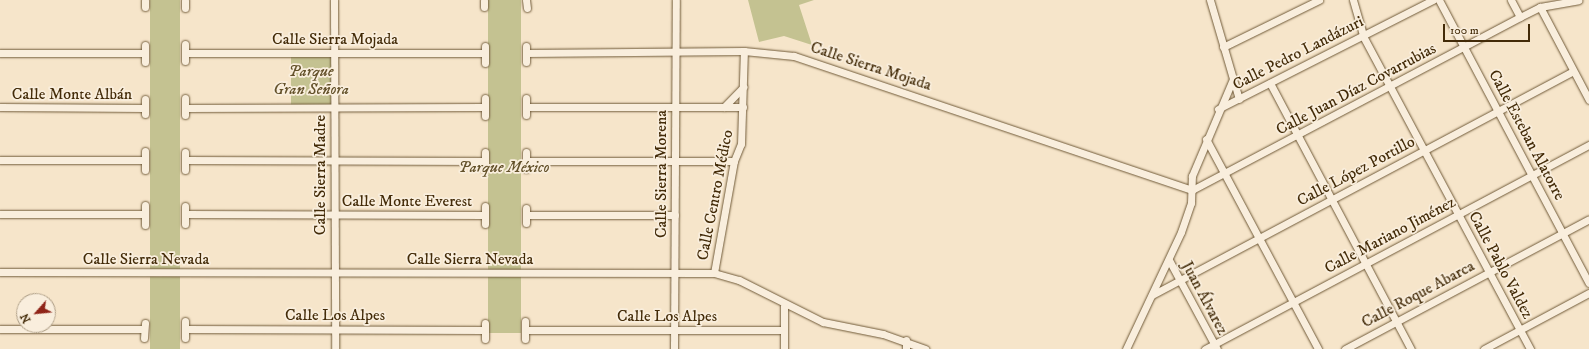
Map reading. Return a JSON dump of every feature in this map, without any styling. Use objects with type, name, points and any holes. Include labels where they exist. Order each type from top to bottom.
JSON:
[{"type":"street","points":[[185,0],[185,8]]},
{"type":"street","name":"Calle Sierra Madre","points":[[334,0],[335,349]]},
{"type":"street","name":"Calle Sierra Morena","points":[[674,349],[676,0]]},
{"type":"street","points":[[1210,0],[1239,99]]},
{"type":"street","points":[[1224,47],[1319,0]]},
{"type":"street","name":"Calle Pablo Valdez","points":[[1353,0],[1363,36],[1530,349]]},
{"type":"street","name":"Calle Pedro Landázuri","points":[[1218,110],[1433,0]]},
{"type":"street","name":"Calle Esteban Alatorre","points":[[1440,0],[1589,283]]},
{"type":"street","points":[[1511,0],[1520,17]]},
{"type":"street","name":"Calle Juan Díaz Covarrubias","points":[[1192,190],[1298,136],[1540,7],[1578,0]]},
{"type":"street","points":[[1540,7],[1589,100]]},
{"type":"street","name":"Calle Sierra Mojada","points":[[185,44],[185,57],[485,50],[485,63]]},
{"type":"street","points":[[145,46],[145,62]]},
{"type":"street","name":"Calle Sierra Mojada","points":[[526,62],[526,50],[675,54],[744,51],[794,56],[848,72],[1192,190]]},
{"type":"street","name":"Calle Centro Médico","points":[[714,273],[734,161],[741,144],[744,51]]},
{"type":"street","points":[[0,53],[145,53]]},
{"type":"street","name":"Calle López Portillo","points":[[1152,295],[1573,71]]},
{"type":"street","points":[[1126,349],[1169,260],[1192,190],[1192,176],[1206,138],[1233,79]]},
{"type":"street","points":[[1270,83],[1411,349]]},
{"type":"street","points":[[724,107],[743,87]]},
{"type":"street","points":[[185,98],[185,112],[334,108],[485,107]]},
{"type":"street","points":[[485,98],[485,116]]},
{"type":"street","points":[[526,98],[526,115]]},
{"type":"street","name":"Calle Monte Albán","points":[[0,107],[145,111],[145,99]]},
{"type":"street","points":[[526,107],[743,107]]},
{"type":"street","points":[[1206,138],[1318,349]]},
{"type":"street","name":"Calle Mariano Jiménez","points":[[1205,349],[1216,347],[1293,302],[1589,145]]},
{"type":"street","points":[[145,151],[145,170]]},
{"type":"street","points":[[185,152],[185,170]]},
{"type":"street","points":[[485,152],[485,169]]},
{"type":"street","points":[[526,152],[526,169]]},
{"type":"street","points":[[0,160],[145,160]]},
{"type":"street","points":[[185,160],[485,161]]},
{"type":"street","points":[[526,161],[734,161]]},
{"type":"street","points":[[144,205],[145,225]]},
{"type":"street","points":[[185,206],[185,224]]},
{"type":"street","points":[[485,206],[485,224]]},
{"type":"street","points":[[526,223],[526,212],[675,215]]},
{"type":"street","points":[[0,214],[145,214]]},
{"type":"street","name":"Calle Monte Everest","points":[[185,214],[485,215]]},
{"type":"street","name":"Calle Roque Abarca","points":[[1345,349],[1589,219]]},
{"type":"street","name":"Juan Álvarez","points":[[1169,260],[1216,347]]},
{"type":"street","name":"Calle Sierra Nevada","points":[[0,272],[334,274],[674,271],[714,273],[739,280],[784,306],[823,322],[906,340],[925,349]]},
{"type":"street","points":[[1484,349],[1589,293]]},
{"type":"street","points":[[784,306],[784,349]]},
{"type":"street","points":[[185,321],[185,338]]},
{"type":"street","points":[[525,339],[526,321]]},
{"type":"street","points":[[0,329],[145,326],[144,338]]},
{"type":"street","name":"Calle Los Alpes","points":[[185,329],[335,330],[485,326],[485,339]]},
{"type":"street","name":"Calle Los Alpes","points":[[526,330],[784,330]]},
{"type":"street","points":[[906,340],[906,349]]},
{"type":"green space","points":[[150,0],[180,0],[180,349],[150,349]]},
{"type":"green space","name":"Parque México","points":[[488,0],[521,0],[521,333],[488,333]]},
{"type":"green space","points":[[748,0],[814,0],[799,5],[812,45],[784,36],[759,42]]},
{"type":"green space","name":"Parque Gran Señora","points":[[291,57],[331,57],[331,105],[291,105]]}]
